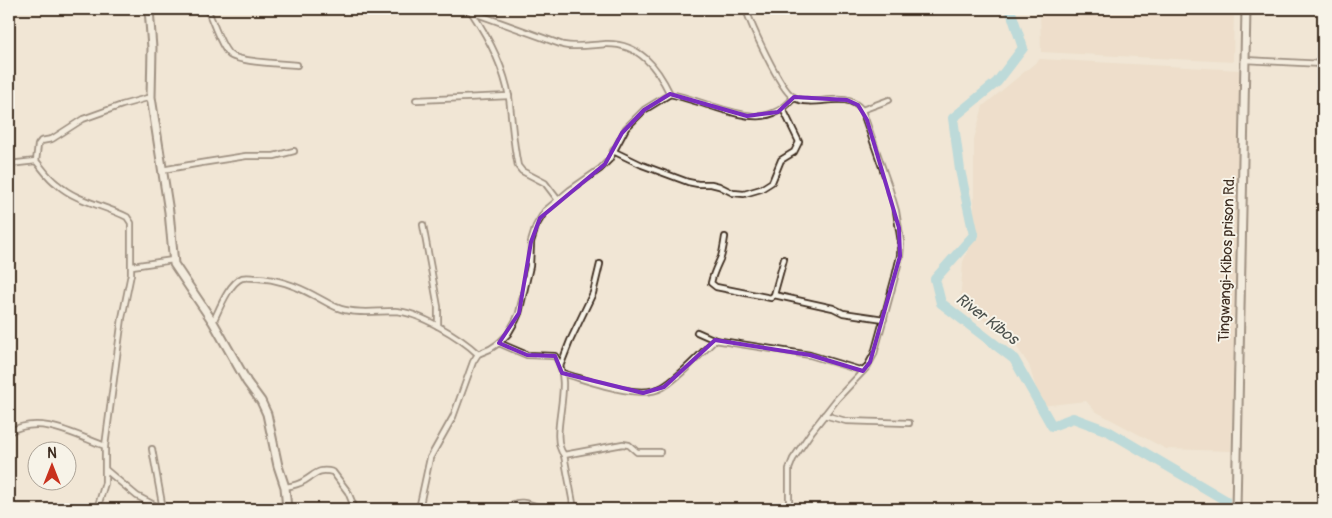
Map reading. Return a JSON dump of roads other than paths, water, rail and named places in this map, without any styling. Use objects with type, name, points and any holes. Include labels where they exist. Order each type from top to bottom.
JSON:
[{"type":"street","points":[[149,9],[152,48],[152,97],[170,212],[173,260],[213,322],[247,382],[261,401],[285,487],[287,509]]},
{"type":"street","points":[[207,9],[229,55],[244,60],[297,65]]},
{"type":"street","points":[[464,9],[562,45],[609,44],[637,52],[650,61],[660,74],[670,94],[747,116],[770,115],[782,109],[794,97]]},
{"type":"street","points":[[746,9],[759,40],[784,86],[794,97],[809,100],[847,100],[858,105],[862,110],[889,187],[900,228],[900,256],[874,354],[863,371],[824,415],[791,462],[789,509]]},
{"type":"street","name":"Tingwangi-Kibos prison Rd.","points":[[1236,509],[1246,9]]},
{"type":"street","points":[[472,13],[481,26],[500,66],[508,96],[518,166],[522,171],[544,183],[558,200]]},
{"type":"street","points":[[1245,60],[1323,64]]},
{"type":"street","points":[[419,509],[430,458],[453,417],[478,354],[490,350],[499,343],[512,328],[519,313],[530,266],[531,242],[536,226],[546,211],[558,200],[600,169],[609,160],[622,133],[637,116],[670,94]]},
{"type":"street","points":[[416,100],[508,96]]},
{"type":"street","points":[[97,509],[105,483],[105,446],[122,318],[132,266],[132,231],[130,220],[117,212],[72,195],[57,185],[36,161],[38,146],[41,141],[52,140],[83,119],[152,97]]},
{"type":"street","points":[[862,110],[889,100]]},
{"type":"street","points":[[613,151],[642,165],[693,183],[719,186],[738,194],[753,192],[772,182],[781,160],[794,152],[799,142],[782,109]]},
{"type":"street","points":[[162,170],[246,156],[274,156],[294,151]]},
{"type":"street","points":[[9,164],[36,161]]},
{"type":"street","points":[[423,225],[438,306],[438,326]]},
{"type":"street","points":[[725,237],[721,257],[715,268],[712,281],[712,285],[716,287],[771,298],[774,294],[784,259]]},
{"type":"street","points":[[132,266],[173,260]]},
{"type":"street","points":[[574,509],[564,455],[558,438],[564,395],[561,364],[593,293],[600,264]]},
{"type":"street","points":[[213,322],[232,287],[242,278],[276,280],[312,294],[345,310],[404,312],[438,326],[469,345],[478,354]]},
{"type":"street","points":[[774,294],[843,312],[884,319]]},
{"type":"street","points":[[697,332],[716,340],[810,355],[863,371]]},
{"type":"street","points":[[562,373],[621,390],[640,393],[648,392],[664,387],[716,340]]},
{"type":"street","points":[[499,343],[527,355],[555,356],[561,364]]},
{"type":"street","points":[[824,415],[846,421],[909,423]]},
{"type":"street","points":[[9,432],[28,425],[49,425],[105,446]]},
{"type":"street","points":[[564,455],[623,444],[629,445],[637,452],[660,452]]},
{"type":"street","points":[[152,449],[163,509]]},
{"type":"street","points":[[106,470],[137,496],[163,509]]},
{"type":"street","points":[[285,487],[298,484],[316,472],[324,470],[333,472],[348,492],[355,509]]},
{"type":"street","points":[[508,509],[515,503],[529,504],[543,509]]},
{"type":"waterway","name":"River Kibos","points":[[1010,9],[1023,48],[997,82],[953,118],[960,170],[974,235],[935,279],[941,303],[1014,359],[1052,426],[1073,418],[1108,431],[1225,500],[1221,509]]}]
